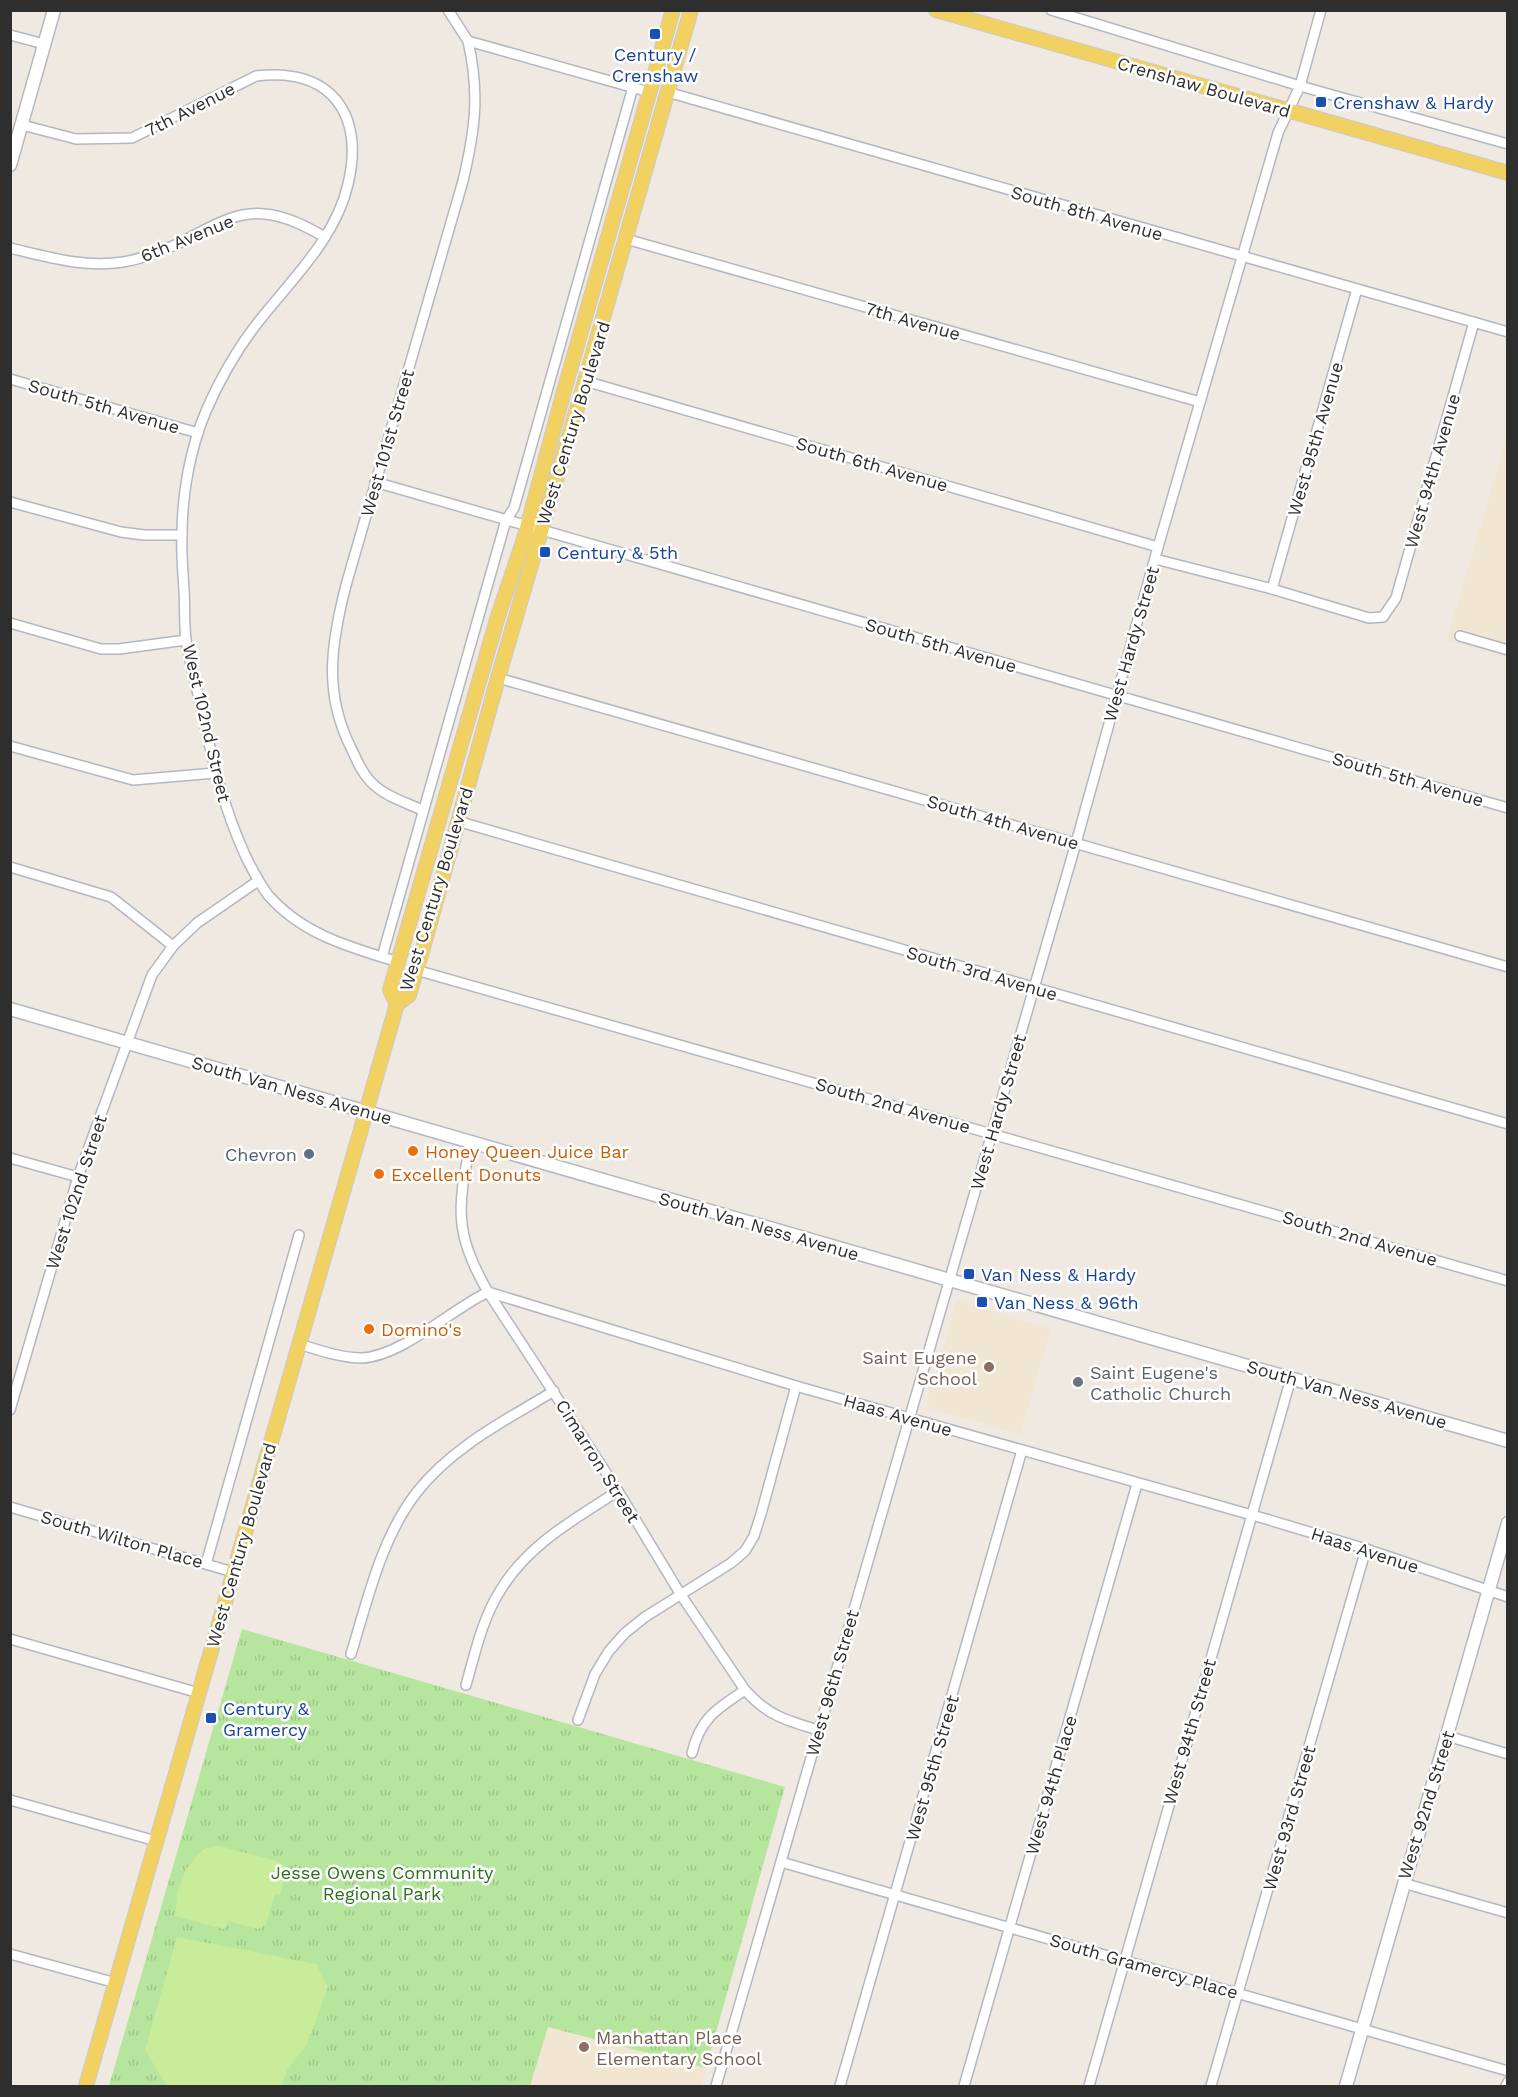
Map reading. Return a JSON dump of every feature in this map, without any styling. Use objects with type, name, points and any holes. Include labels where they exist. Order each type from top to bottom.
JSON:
[{"type":"main road","name":"West Century Boulevard","points":[[86,2086],[397,1004],[409,995],[498,678],[534,528],[673,10]]},
{"type":"main road","name":"West Century Boulevard","points":[[397,1004],[390,990],[498,616],[521,551],[534,528],[585,381],[691,10]]},
{"type":"main road","name":"Crenshaw Boulevard","points":[[936,10],[1508,173]]},
{"type":"street","points":[[11,158],[54,10]]},
{"type":"street","points":[[448,10],[468,41],[650,92]]},
{"type":"street","name":"Crenshaw Boulevard","points":[[1051,10],[1300,86],[1508,144]]},
{"type":"street","name":"West Hardy Street","points":[[949,1281],[1278,133],[1300,86],[1321,10]]},
{"type":"street","points":[[10,35],[44,44]]},
{"type":"street","name":"West 101st Street","points":[[422,810],[384,792],[370,782],[347,741],[340,719],[333,683],[332,651],[337,620],[460,192],[472,142],[476,116],[476,88],[468,41]]},
{"type":"street","name":"7th Avenue","points":[[22,125],[76,140],[132,138],[256,76],[286,74],[321,87]]},
{"type":"street","name":"West 102nd Street","points":[[10,1410],[78,1177],[152,975],[173,946],[197,923],[258,881],[234,832],[215,773],[186,640],[182,535],[185,496],[198,433],[220,381],[234,357],[325,237],[345,199],[351,175],[353,139],[344,111],[338,101],[321,87]]},
{"type":"street","name":"West Century Boulevard","points":[[382,957],[506,520],[514,508],[633,87]]},
{"type":"street","name":"South 8th Avenue","points":[[667,92],[1508,332]]},
{"type":"street","name":"6th Avenue","points":[[10,248],[78,263],[122,262],[150,256],[215,225],[245,215],[265,214],[304,225],[325,237]]},
{"type":"street","name":"7th Avenue","points":[[626,239],[1200,402]]},
{"type":"street","name":"West 95th Avenue","points":[[1272,589],[1357,290]]},
{"type":"street","name":"West 94th Avenue","points":[[1272,589],[1369,618],[1377,619],[1383,616],[1395,598],[1474,322]]},
{"type":"street","name":"South 5th Avenue","points":[[10,379],[198,433]]},
{"type":"street","name":"South 6th Avenue","points":[[585,381],[1158,547]]},
{"type":"street","name":"South 5th Avenue","points":[[375,482],[1508,808]]},
{"type":"street","points":[[10,502],[120,532],[144,535],[182,535]]},
{"type":"street","points":[[1155,559],[1272,589]]},
{"type":"street","points":[[10,623],[101,649],[119,649],[186,640]]},
{"type":"street","points":[[1460,636],[1508,650]]},
{"type":"street","name":"South 4th Avenue","points":[[498,678],[1508,967]]},
{"type":"street","points":[[10,746],[133,780],[215,773]]},
{"type":"street","name":"South 3rd Avenue","points":[[457,821],[1508,1124]]},
{"type":"street","points":[[10,867],[111,897],[173,946]]},
{"type":"street","points":[[258,881],[287,914],[324,938],[398,962]]},
{"type":"street","name":"South 2nd Avenue","points":[[416,970],[1508,1281]]},
{"type":"street","name":"South Van Ness Avenue","points":[[10,1009],[1508,1441]]},
{"type":"street","name":"Cimarron Street","points":[[471,1142],[460,1197],[461,1223],[464,1240],[474,1267],[488,1292],[554,1391],[681,1595],[744,1690],[757,1704],[771,1714],[818,1730]]},
{"type":"street","points":[[10,1158],[78,1177]]},
{"type":"street","name":"West Century Boulevard","points":[[206,1563],[299,1235]]},
{"type":"street","name":"West 96th Street","points":[[716,2086],[949,1281]]},
{"type":"street","points":[[299,1344],[359,1358],[374,1355],[402,1345],[473,1299],[488,1292]]},
{"type":"street","name":"Haas Avenue","points":[[488,1292],[796,1386],[1137,1484],[1251,1514],[1366,1549],[1508,1597]]},
{"type":"street","name":"West 94th Street","points":[[1089,2086],[1291,1378]]},
{"type":"street","points":[[578,1720],[595,1674],[609,1651],[625,1633],[731,1563],[745,1551],[754,1536],[796,1386]]},
{"type":"street","points":[[351,1654],[388,1541],[417,1492],[436,1471],[461,1450],[554,1391]]},
{"type":"street","name":"West 95th Street","points":[[840,2086],[1022,1450]]},
{"type":"street","name":"West 94th Place","points":[[964,2086],[1137,1484]]},
{"type":"street","points":[[466,1685],[489,1613],[500,1590],[517,1568],[535,1548],[561,1527],[618,1491]]},
{"type":"street","name":"South Wilton Place","points":[[10,1507],[233,1572]]},
{"type":"street","name":"West 92nd Street","points":[[1346,2086],[1508,1523]]},
{"type":"street","name":"West 93rd Street","points":[[1211,2086],[1366,1549]]},
{"type":"street","points":[[10,1639],[199,1692]]},
{"type":"street","points":[[692,1754],[701,1726],[710,1715],[744,1690]]},
{"type":"street","points":[[1447,1736],[1508,1754]]},
{"type":"street","points":[[10,1800],[156,1841]]},
{"type":"street","name":"South Gramercy Place","points":[[781,1862],[1508,2071]]},
{"type":"street","points":[[1403,1883],[1508,1913]]},
{"type":"street","points":[[10,1954],[116,1983]]},
{"type":"street","points":[[1506,2086],[1508,2082]]},
{"type":"shaded area","points":[[1507,437],[1507,658],[1447,640]]},
{"type":"shaded area","name":"Saint Eugene School","points":[[957,1301],[1051,1329],[1020,1434],[929,1408],[926,1404]]},
{"type":"shaded area","name":"Manhattan Place Elementary School","points":[[548,2026],[706,2068],[701,2086],[530,2086]]},
{"type":"green space","name":"Jesse Owens Community Regional Park","points":[[242,1629],[785,1787],[706,2068],[548,2027],[530,2086],[109,2086]]},
{"type":"green space","points":[[219,1846],[277,1861],[287,1868],[280,1895],[275,1894],[266,1924],[258,1929],[228,1921],[224,1929],[175,1916],[178,1891],[186,1869],[203,1849]]},
{"type":"green space","points":[[177,1937],[316,1964],[328,1987],[307,2044],[287,2070],[282,2086],[170,2086],[165,2083],[145,2050]]},
{"type":"place","name":"Century / Crenshaw","points":[[655,34]]},
{"type":"place","name":"Crenshaw & Hardy","points":[[1321,102]]},
{"type":"place","name":"Century & 5th","points":[[545,552]]},
{"type":"place","name":"Honey Queen Juice Bar","points":[[413,1151]]},
{"type":"place","name":"Chevron","points":[[309,1154]]},
{"type":"place","name":"Excellent Donuts","points":[[379,1174]]},
{"type":"place","name":"Van Ness & Hardy","points":[[969,1274]]},
{"type":"place","name":"Van Ness & 96th","points":[[982,1302]]},
{"type":"place","name":"Domino's","points":[[369,1329]]},
{"type":"place","name":"Saint Eugene School","points":[[989,1367]]},
{"type":"place","name":"Saint Eugene's Catholic Church","points":[[1078,1382]]},
{"type":"place","name":"Century & Gramercy","points":[[211,1718]]},
{"type":"place","name":"Manhattan Place Elementary School","points":[[584,2047]]}]
